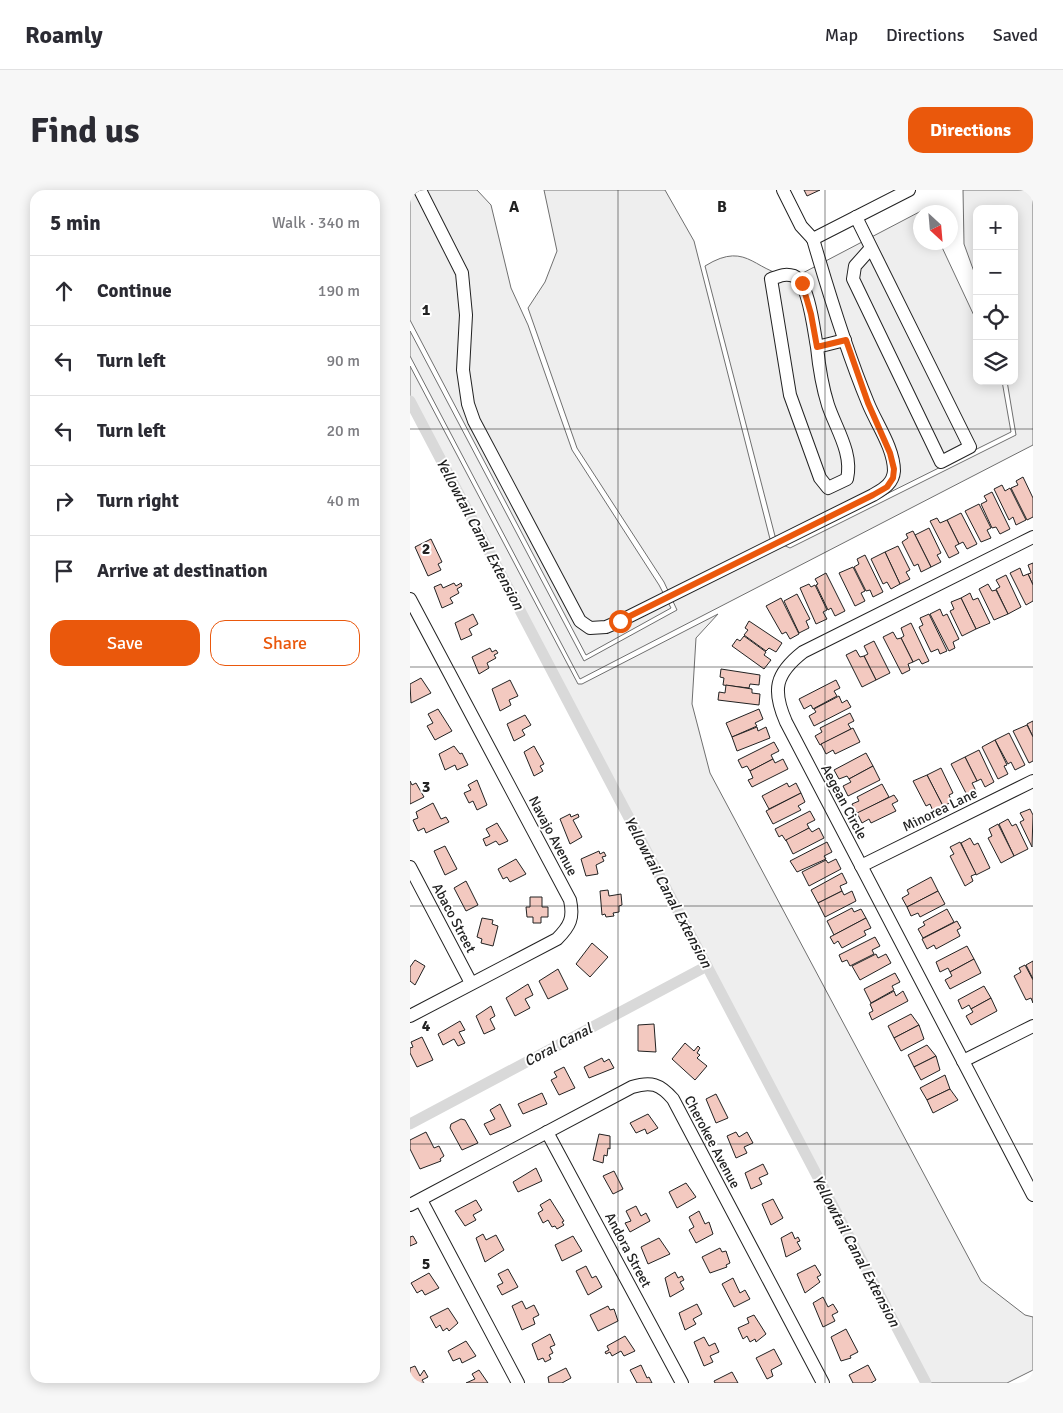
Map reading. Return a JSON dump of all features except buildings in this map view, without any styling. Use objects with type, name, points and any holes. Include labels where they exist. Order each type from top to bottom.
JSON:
[{"type":"street","points":[[420,190],[462,272],[466,315],[463,370],[468,404],[474,421],[580,621],[590,628],[606,627],[651,607],[887,487],[893,478],[894,469],[890,453],[868,403],[813,239],[801,226],[783,190]]},
{"type":"street","points":[[813,239],[909,190]]},
{"type":"street","points":[[856,217],[970,447],[941,462],[853,279],[855,266],[871,248]]},
{"type":"street","points":[[784,274],[796,276],[802,283],[811,314],[817,347],[819,374],[849,456],[850,467],[847,479],[828,488],[820,478],[790,395],[771,280],[784,274]]},
{"type":"street","points":[[817,347],[846,340]]},
{"type":"street","name":"Aegean Circle","points":[[1033,537],[803,652],[791,661],[780,675],[779,706],[1033,1195]]},
{"type":"street","name":"Navajo Avenue","points":[[410,599],[570,900],[573,912],[569,927],[557,939],[410,1016]]},
{"type":"street","name":"Minorea Lane","points":[[861,866],[1033,781]]},
{"type":"street","name":"Abaco Street","points":[[410,867],[471,983]]},
{"type":"street","points":[[963,1061],[1033,1026]]},
{"type":"street","name":"Cherokee Avenue","points":[[415,1202],[632,1087],[647,1082],[662,1087],[673,1099],[824,1383]]},
{"type":"street","name":"Andora Street","points":[[547,1132],[682,1383]]},
{"type":"street","points":[[415,1202],[518,1383]]},
{"type":"shaded area","points":[[410,190],[477,190],[491,205],[511,288],[528,325],[572,450],[659,585],[671,608],[586,655],[410,320]]},
{"type":"shaded area","points":[[544,190],[665,190],[694,241],[770,539],[790,548],[1016,435],[1008,385],[1018,385],[1018,205],[973,205],[973,269],[964,244],[963,190],[1033,190],[1033,445],[580,679],[410,356],[410,331],[584,661],[677,610],[664,582],[577,448],[528,308],[545,282],[557,251]]},
{"type":"shaded area","points":[[913,215],[913,250],[943,250],[973,313],[973,385],[1003,385],[1011,432],[790,542],[775,536],[705,266],[720,258],[743,257],[771,271],[783,275],[797,276]]},
{"type":"shaded area","points":[[410,366],[578,684],[582,684],[718,614],[696,638],[692,704],[710,773],[981,1281],[1025,1315],[1033,1317],[1033,1370],[1007,1383],[922,1383],[410,409]]},
{"type":"waterway","name":"Yellowtail Canal Extension","points":[[410,401],[926,1383]]},
{"type":"waterway","name":"Coral Canal","points":[[410,1124],[707,966]]},
{"type":"route","points":[[620,621],[873,495],[887,487],[893,478],[894,469],[890,453],[868,403],[846,340],[817,347],[811,314],[802,283]]}]
